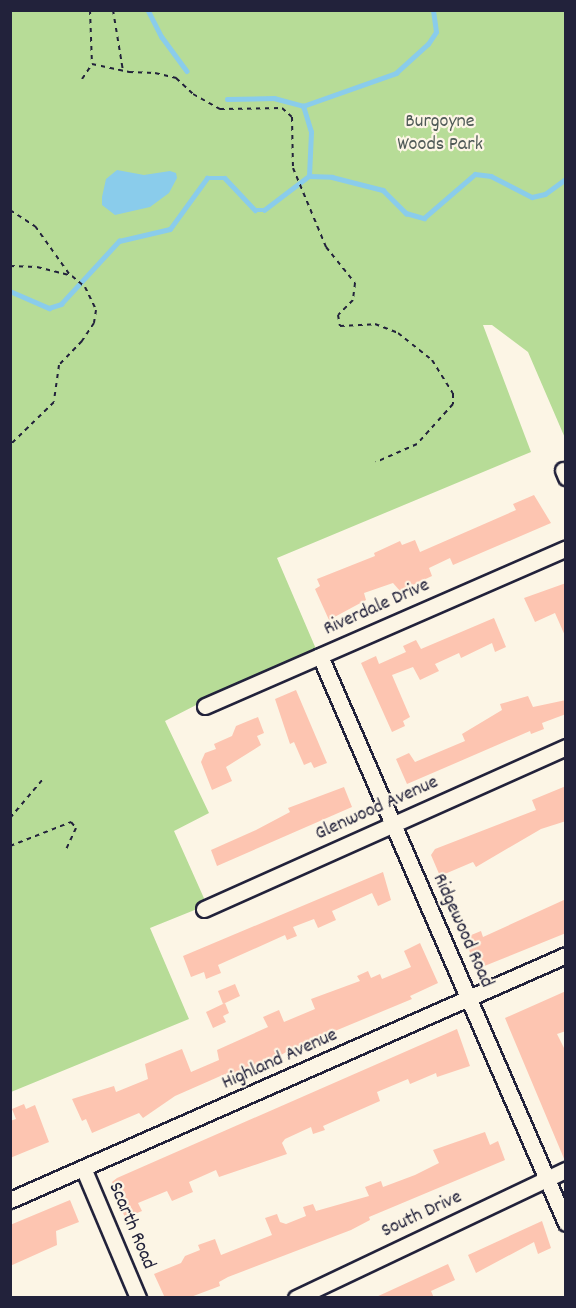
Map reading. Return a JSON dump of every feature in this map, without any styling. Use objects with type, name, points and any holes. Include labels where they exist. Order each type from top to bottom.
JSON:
[{"type":"street","name":"Riverdale Drive","points":[[205,706],[566,548]]},
{"type":"street","name":"Ridgewood Road","points":[[320,656],[566,1223]]},
{"type":"street","name":"Glenwood Avenue","points":[[204,909],[566,747]]},
{"type":"street","name":"Highland Avenue","points":[[10,1200],[84,1170],[566,956]]},
{"type":"street","name":"Scarth Road","points":[[84,1170],[138,1298]]},
{"type":"street","name":"South Drive","points":[[296,1298],[566,1170]]},
{"type":"path","points":[[82,78],[92,64],[90,10]]},
{"type":"path","points":[[113,10],[123,71]]},
{"type":"path","points":[[92,64],[123,71],[176,78],[193,94],[219,109],[282,108],[292,117],[293,168],[308,199],[326,247],[355,283],[353,300],[338,315],[340,326],[375,324],[398,333],[432,360],[453,393],[453,404],[417,444],[376,462]]},
{"type":"path","points":[[10,210],[35,225],[71,275],[86,287],[96,310],[94,323],[59,365],[54,402],[10,445]]},
{"type":"path","points":[[10,266],[36,267],[71,275]]},
{"type":"path","points":[[10,818],[43,779]]},
{"type":"path","points":[[10,846],[71,822],[76,828],[66,849]]},
{"type":"green space","name":"Burgoyne Woods Park","points":[[11,11],[565,11],[565,438],[528,352],[492,325],[483,325],[531,452],[277,558],[319,656],[202,702],[165,721],[209,813],[174,831],[207,905],[150,928],[189,1019],[11,1092]]},
{"type":"water","points":[[117,170],[144,175],[170,171],[176,173],[177,178],[169,193],[150,207],[115,215],[102,205],[102,197],[106,179]]},
{"type":"building","points":[[534,495],[551,523],[453,565],[450,558],[429,568],[432,576],[400,591],[393,583],[364,593],[366,600],[329,620],[315,589],[320,586],[317,579],[375,556],[374,553],[400,541],[402,545],[415,540],[420,552],[516,510],[513,504]]},
{"type":"building","points":[[566,583],[566,638],[555,613],[535,622],[524,598]]},
{"type":"building","points":[[494,618],[506,647],[495,652],[492,643],[461,658],[459,653],[435,664],[439,671],[420,680],[413,667],[392,675],[410,717],[403,721],[405,726],[392,732],[361,663],[376,656],[379,664],[406,652],[403,646],[416,640],[421,649]]},
{"type":"building","points":[[296,690],[327,763],[314,768],[311,762],[304,765],[294,742],[290,744],[275,699]]},
{"type":"building","points":[[528,696],[533,707],[566,700],[566,714],[542,723],[544,729],[531,734],[530,731],[407,784],[396,759],[409,753],[415,762],[465,741],[462,734],[502,710],[500,704]]},
{"type":"building","points":[[258,717],[264,733],[257,736],[261,745],[226,767],[232,781],[212,790],[201,762],[205,753],[216,749],[214,744],[232,736],[236,726]]},
{"type":"building","points":[[566,786],[566,821],[541,829],[476,867],[473,862],[440,876],[431,855],[435,849],[536,810],[532,800]]},
{"type":"building","points":[[344,787],[352,807],[217,866],[211,850],[290,812],[288,808]]},
{"type":"building","points":[[383,872],[391,900],[378,906],[372,893],[332,911],[336,920],[318,928],[314,919],[293,927],[297,936],[287,940],[285,935],[218,965],[221,973],[206,979],[204,972],[191,977],[183,956]]},
{"type":"building","points":[[566,899],[566,933],[477,969],[464,938],[481,931],[483,937]]},
{"type":"building","points":[[420,943],[438,983],[410,996],[412,999],[294,1048],[228,1083],[225,1074],[175,1096],[143,1118],[139,1113],[92,1133],[86,1119],[82,1121],[72,1099],[114,1086],[116,1092],[148,1079],[145,1064],[182,1049],[191,1072],[219,1060],[217,1050],[268,1027],[263,1017],[279,1010],[284,1022],[315,1009],[311,999],[360,981],[357,976],[368,971],[371,978],[380,974],[382,979],[411,967],[404,951]]},
{"type":"building","points":[[235,984],[240,996],[223,1004],[218,991]]},
{"type":"building","points":[[566,991],[566,1031],[557,1034],[566,1052],[565,1161],[505,1018]]},
{"type":"building","points":[[225,1003],[229,1013],[223,1016],[226,1022],[213,1028],[206,1012]]},
{"type":"building","points":[[457,1029],[470,1066],[437,1077],[436,1073],[410,1084],[408,1079],[377,1092],[380,1101],[323,1126],[325,1130],[313,1134],[311,1127],[285,1139],[282,1143],[287,1154],[219,1177],[216,1170],[189,1182],[193,1192],[172,1201],[167,1191],[138,1203],[142,1211],[125,1218],[112,1182],[117,1178]]},
{"type":"building","points":[[24,1104],[26,1109],[35,1105],[49,1142],[10,1158],[10,1121],[16,1119],[12,1109]]},
{"type":"building","points":[[485,1132],[490,1145],[498,1141],[505,1160],[369,1217],[370,1220],[351,1230],[228,1277],[219,1282],[220,1286],[188,1298],[165,1298],[154,1274],[181,1263],[185,1256],[200,1250],[198,1245],[215,1239],[221,1255],[272,1235],[265,1218],[277,1214],[280,1222],[286,1224],[306,1216],[303,1207],[313,1204],[316,1211],[369,1196],[365,1187],[381,1181],[383,1187],[415,1175],[439,1163],[433,1150]]},
{"type":"building","points":[[70,1200],[79,1222],[56,1231],[57,1245],[10,1266],[10,1225]]},
{"type":"building","points":[[542,1221],[551,1248],[538,1254],[534,1242],[476,1273],[468,1255]]},
{"type":"building","points":[[448,1264],[455,1280],[431,1291],[434,1298],[374,1298]]},
{"type":"waterway","points":[[148,10],[162,37],[187,71]]},
{"type":"waterway","points":[[309,176],[311,132],[303,106],[396,73],[428,44],[436,32],[433,10]]},
{"type":"waterway","points":[[227,99],[274,98],[303,106]]},
{"type":"waterway","points":[[10,291],[49,308],[61,304],[119,241],[170,229],[207,178],[225,178],[255,210],[264,210],[309,176],[332,177],[383,190],[406,213],[424,218],[475,174],[491,176],[532,197],[545,194],[566,179]]}]
